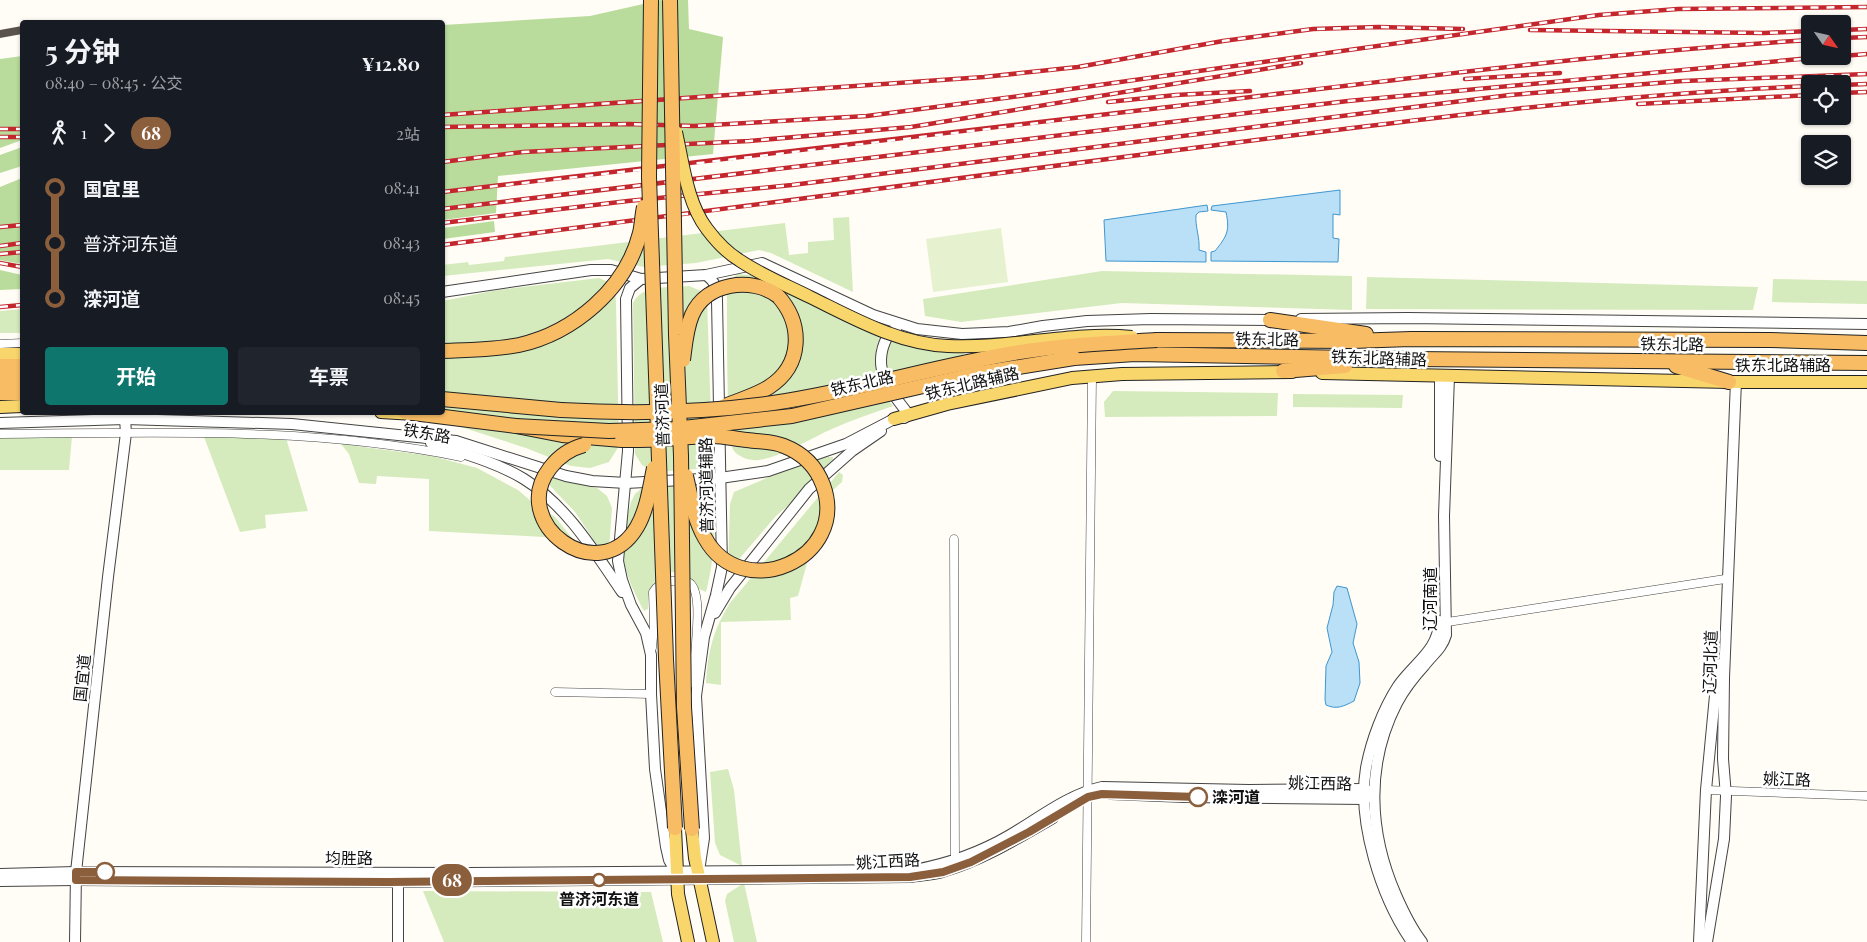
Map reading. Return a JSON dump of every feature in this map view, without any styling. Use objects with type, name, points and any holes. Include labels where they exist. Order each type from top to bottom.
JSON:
[{"type":"highway","name":"普济河道","points":[[650,0],[649,176],[666,669],[675,828]]},
{"type":"highway","name":"普济河道","points":[[670,0],[676,353],[681,456],[684,707],[692,829]]},
{"type":"highway","points":[[445,351],[480,350],[520,344],[556,332],[586,313],[611,288],[629,260],[640,234],[649,176]]},
{"type":"highway","points":[[679,391],[689,325],[700,303],[714,292],[730,286],[745,284],[766,288],[782,300],[794,320],[797,336],[792,360],[785,373],[768,387],[721,407]]},
{"type":"highway","points":[[1270,320],[1411,339]]},
{"type":"highway","name":"铁东北路","points":[[445,399],[544,409],[624,413],[673,413],[774,403],[1014,353],[1061,346],[1157,340],[1352,342],[1411,339],[1770,340],[1867,343]]},
{"type":"highway","name":"铁东北路","points":[[674,429],[792,416],[976,374],[1074,358],[1135,354],[1412,359],[1867,363]]},
{"type":"highway","points":[[1283,371],[1412,359]]},
{"type":"highway","points":[[1661,361],[1733,381]]},
{"type":"highway","points":[[0,366],[20,366]]},
{"type":"highway","points":[[0,379],[20,379]]},
{"type":"highway","points":[[0,393],[20,393]]},
{"type":"highway","name":"铁东路","points":[[425,415],[516,426],[609,431],[674,429]]},
{"type":"highway","points":[[516,426],[562,435],[651,441],[710,436],[764,427],[792,416]]},
{"type":"highway","points":[[681,456],[698,524],[709,544],[722,558],[737,566],[759,571],[780,568],[800,558],[818,540],[827,516],[826,494],[813,467],[797,452],[782,445],[710,436]]},
{"type":"highway","points":[[622,440],[575,447],[558,458],[544,478],[540,502],[544,521],[556,537],[568,546],[585,552],[601,553],[614,548],[631,536],[641,520],[659,451]]},
{"type":"main road","points":[[671,113],[693,202],[705,227],[718,244],[738,260],[765,275],[869,325],[885,332],[921,342],[945,346],[993,346],[1114,335],[1157,340]]},
{"type":"main road","points":[[0,354],[20,354]]},
{"type":"main road","name":"铁东北路辅路","points":[[894,419],[947,404],[1041,384],[1092,376],[1122,374],[1283,371],[1444,376],[1867,382]]},
{"type":"main road","points":[[0,407],[20,406]]},
{"type":"main road","points":[[675,828],[677,876],[688,942]]},
{"type":"main road","points":[[692,829],[699,876],[713,942]]},
{"type":"street","points":[[445,292],[591,270],[611,270],[641,279],[706,275],[762,263],[873,315],[917,329],[962,334],[1009,332],[1087,321],[1151,319],[1408,318],[1867,324]]},
{"type":"street","name":"普济河道辅路","points":[[696,696],[702,652],[722,567],[717,290],[713,280],[706,275]]},
{"type":"street","name":"普济河道辅路","points":[[641,279],[630,288],[626,299],[628,450],[618,561],[622,580],[631,605],[646,633],[651,655]]},
{"type":"street","points":[[708,626],[730,588],[809,489],[872,436],[909,415],[885,383],[881,364],[883,344],[890,332],[909,326]]},
{"type":"street","points":[[0,344],[20,344]]},
{"type":"street","points":[[1086,942],[1092,376]]},
{"type":"street","name":"辽河南道","points":[[1412,942],[1402,926],[1380,879],[1372,848],[1368,794],[1380,751],[1397,704],[1410,682],[1441,648],[1446,635],[1443,623],[1444,376]]},
{"type":"street","name":"辽河北道","points":[[1699,942],[1706,790],[1716,685],[1722,659],[1733,381]]},
{"type":"street","name":"辽河北道","points":[[1707,942],[1724,839],[1726,793],[1723,758],[1724,678],[1733,381]]},
{"type":"street","name":"铁东路","points":[[0,423],[125,419],[258,422],[456,441],[474,445],[566,476],[592,481],[626,483],[720,478]]},
{"type":"street","name":"国宜道","points":[[75,942],[76,876],[108,577],[126,433],[125,419]]},
{"type":"street","points":[[720,478],[768,471],[846,444],[894,419]]},
{"type":"street","name":"铁东路","points":[[0,434],[188,432],[323,438],[428,450],[489,462]]},
{"type":"street","name":"铁东路","points":[[409,436],[489,462],[525,480],[567,516],[582,534],[631,605]]},
{"type":"street","points":[[954,539],[955,860]]},
{"type":"street","points":[[1443,623],[1725,579]]},
{"type":"street","name":"普济河道辅路","points":[[677,876],[669,860],[666,847],[655,769],[651,694],[651,655],[654,626],[653,592],[655,588],[667,582],[687,582],[695,590],[697,600],[694,680],[704,838],[699,876]]},
{"type":"street","points":[[555,692],[651,694]]},
{"type":"street","name":"姚江西路","points":[[699,876],[914,870],[940,866],[1008,836],[1102,788],[1368,794]]},
{"type":"street","name":"姚江路","points":[[1706,790],[1726,793],[1867,800]]},
{"type":"street","name":"姚江路","points":[[1726,793],[1867,796]]},
{"type":"street","name":"姚江西路","points":[[699,876],[910,877],[943,872],[992,852],[1088,794]]},
{"type":"street","name":"辽河南道","points":[[1368,794],[1386,872],[1408,920],[1422,942]]},
{"type":"street","name":"均胜路","points":[[0,874],[398,877],[699,876]]},
{"type":"street","name":"均胜路","points":[[0,881],[76,876]]},
{"type":"street","points":[[398,877],[398,942]]},
{"type":"green space","points":[[661,0],[688,0],[689,29],[723,37],[713,154],[498,176],[496,213],[445,220],[445,25],[590,16]]},
{"type":"green space","points":[[20,56],[20,141],[0,148],[0,59]]},
{"type":"green space","points":[[20,148],[20,167],[0,173],[0,155]]},
{"type":"green space","points":[[20,179],[20,264],[0,260],[0,187]]},
{"type":"green space","points":[[849,217],[853,292],[771,253],[759,250],[696,263],[644,267],[608,259],[445,276],[445,265],[468,262],[469,265],[504,261],[505,257],[785,223],[789,255],[808,253],[808,242],[834,240],[833,218]]},
{"type":"green space","points":[[494,221],[495,232],[445,239],[445,228]]},
{"type":"green space","points":[[1001,228],[1008,282],[933,292],[926,239]]},
{"type":"green space","points":[[0,270],[20,275],[20,289],[0,290]]},
{"type":"green space","points":[[1102,271],[1352,276],[1352,310],[1122,303],[961,322],[925,316],[923,299]]},
{"type":"green space","points":[[737,274],[751,275],[882,337],[876,348],[880,389],[893,406],[823,433],[768,458],[753,460],[736,453],[731,442],[730,425],[727,291],[730,281]]},
{"type":"green space","points":[[1367,277],[1758,287],[1753,310],[1366,309]]},
{"type":"green space","points":[[599,278],[615,285],[619,446],[609,462],[590,468],[571,466],[526,448],[424,415],[445,415],[445,301],[497,290]]},
{"type":"green space","points":[[1773,279],[1867,281],[1867,304],[1772,302]]},
{"type":"green space","points":[[689,286],[701,291],[707,298],[712,448],[707,463],[697,469],[654,472],[642,465],[635,454],[633,303],[637,297],[650,290]]},
{"type":"green space","points":[[20,309],[20,333],[0,333],[0,311]]},
{"type":"green space","points":[[888,339],[964,352],[963,356],[886,374],[884,357]]},
{"type":"green space","points":[[1113,391],[1278,393],[1277,416],[1105,417],[1104,402]]},
{"type":"green space","points":[[1293,394],[1403,395],[1402,408],[1293,407]]},
{"type":"green space","points":[[72,437],[69,470],[0,470],[0,438]]},
{"type":"green space","points":[[204,437],[286,438],[308,511],[265,515],[266,528],[240,532]]},
{"type":"green space","points":[[341,444],[432,456],[477,468],[518,490],[555,517],[572,538],[571,545],[544,537],[429,531],[429,479],[377,476],[376,484],[359,483],[349,454]]},
{"type":"green space","points":[[816,457],[833,457],[834,466],[776,516],[728,572],[730,504],[734,492]]},
{"type":"green space","points":[[839,472],[843,475],[842,482],[833,490],[809,556],[798,596],[790,598],[791,620],[721,622],[721,685],[706,683],[712,641],[719,622],[730,603]]},
{"type":"green space","points":[[540,475],[597,488],[607,496],[612,508],[608,562],[576,513]]},
{"type":"green space","points":[[679,486],[697,488],[706,494],[711,505],[714,520],[713,552],[706,592],[699,589],[689,576],[672,572],[652,586],[648,609],[644,611],[630,582],[623,546],[631,502],[635,494],[643,487]]},
{"type":"green space","points":[[728,769],[734,790],[742,866],[720,855],[715,843],[710,772]]},
{"type":"green space","points":[[744,883],[757,942],[734,942],[725,901],[727,894]]},
{"type":"green space","points":[[423,891],[651,892],[663,942],[444,942]]},
{"type":"water","points":[[1340,190],[1340,215],[1333,214],[1333,238],[1339,239],[1338,262],[1211,261],[1211,252],[1215,251],[1222,241],[1228,224],[1226,212],[1211,210],[1212,206]]},
{"type":"water","points":[[1207,205],[1208,211],[1199,212],[1196,215],[1199,250],[1206,252],[1206,262],[1106,261],[1104,220]]},
{"type":"water","points":[[1337,586],[1347,588],[1357,624],[1353,643],[1359,662],[1360,683],[1354,701],[1337,707],[1326,705],[1325,700],[1326,666],[1332,652],[1327,628],[1334,592]]},
{"type":"building","points":[[20,26],[20,34],[0,38],[0,30]]},
{"type":"railway","points":[[445,127],[629,124],[694,126],[867,116],[1599,15],[1678,9],[1867,7]]},
{"type":"railway","points":[[445,115],[984,77],[1078,67],[1223,41],[1313,29],[1378,27],[1463,29]]},
{"type":"railway","points":[[1851,30],[1867,29]]},
{"type":"railway","points":[[1530,30],[1764,33],[1801,31]]},
{"type":"railway","points":[[1851,38],[1867,37]]},
{"type":"railway","points":[[445,192],[1493,68],[1651,52],[1801,41]]},
{"type":"railway","points":[[1851,55],[1867,54]]},
{"type":"railway","points":[[445,209],[1348,101],[1801,59]]},
{"type":"railway","points":[[445,162],[523,152],[749,141],[911,127],[1301,63]]},
{"type":"railway","points":[[1465,79],[1560,73]]},
{"type":"railway","points":[[445,223],[628,201],[792,185],[1510,95],[1683,81],[1867,74]]},
{"type":"railway","points":[[1851,85],[1867,84]]},
{"type":"railway","points":[[445,245],[1409,121],[1569,103],[1730,90],[1801,86]]},
{"type":"railway","points":[[1108,102],[1176,95],[1250,91]]},
{"type":"railway","points":[[1851,93],[1867,92]]},
{"type":"railway","points":[[1638,104],[1801,95]]},
{"type":"railway","points":[[0,129],[20,129]]},
{"type":"railway","points":[[0,137],[20,137]]},
{"type":"railway","points":[[0,227],[20,225]]},
{"type":"railway","points":[[0,246],[20,243]]},
{"type":"railway","points":[[0,254],[20,252]]},
{"type":"railway","points":[[0,263],[20,267]]},
{"type":"railway","points":[[0,307],[20,305]]},
{"type":"bus line","name":"68","points":[[105,872],[76,872],[76,880],[388,882],[910,877],[943,872],[971,862],[1029,832],[1088,797],[1102,794],[1198,797]]},
{"type":"place","name":"滦河道","points":[[1198,797]]},
{"type":"place","name":"普济河东道","points":[[599,880]]}]
